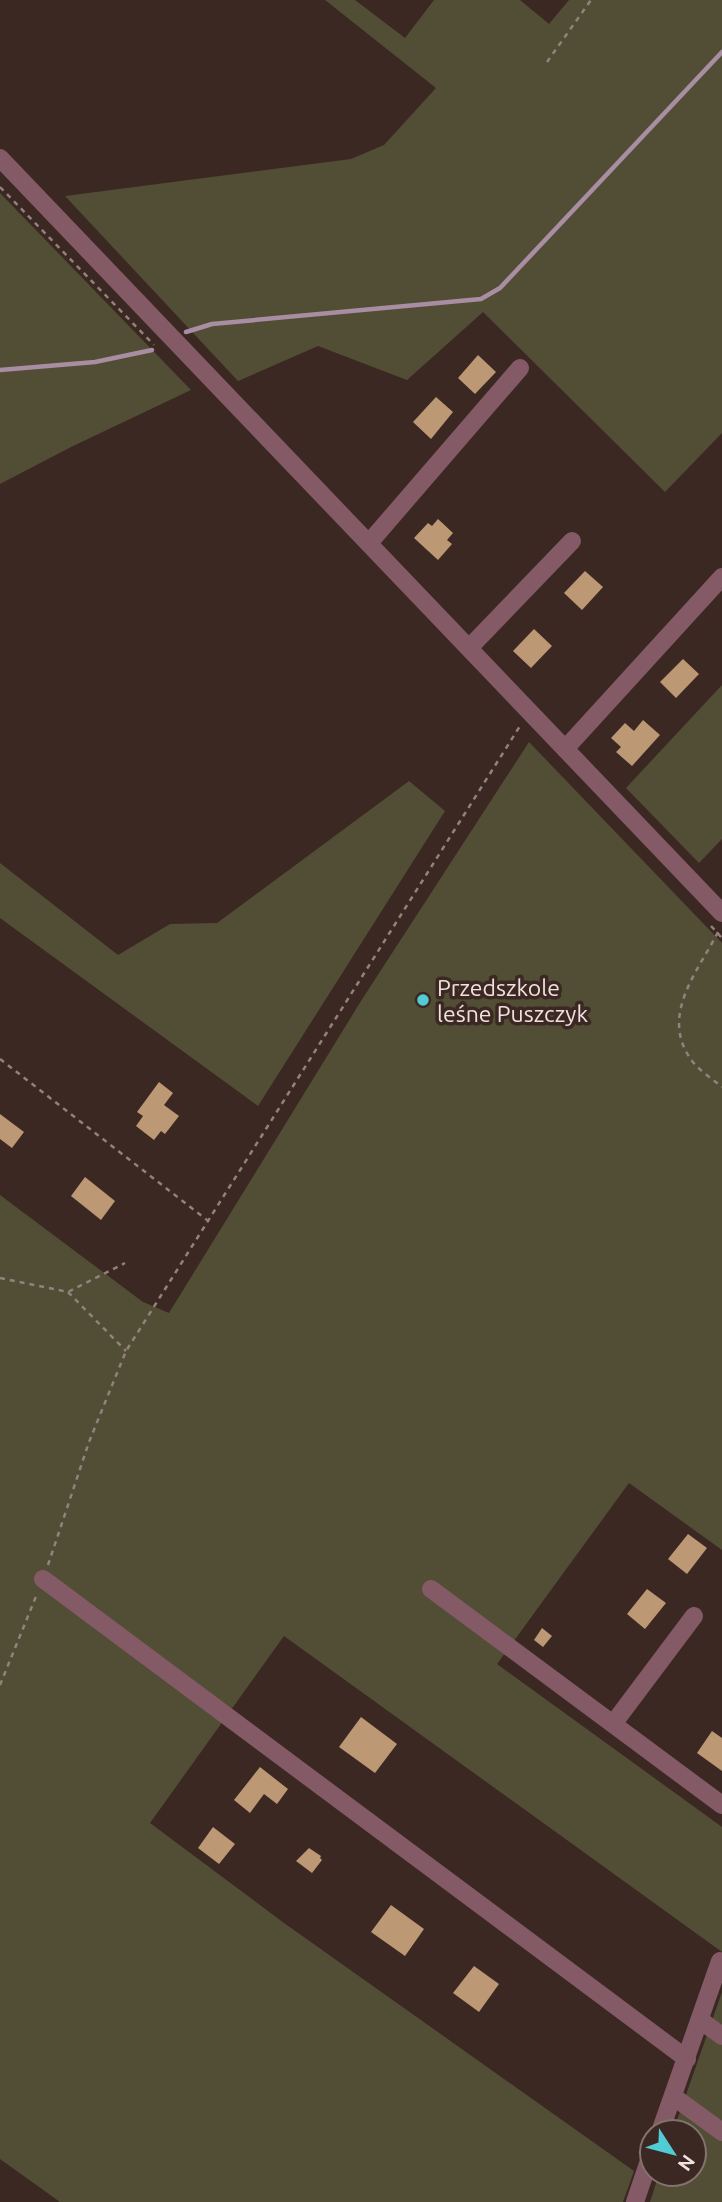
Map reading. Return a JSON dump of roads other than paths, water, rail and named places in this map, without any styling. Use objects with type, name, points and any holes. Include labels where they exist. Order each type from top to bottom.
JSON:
[{"type":"street","points":[[0,158],[722,913]]},
{"type":"street","points":[[369,543],[520,368]]},
{"type":"street","points":[[469,648],[572,541]]},
{"type":"street","points":[[565,749],[722,576]]},
{"type":"street","points":[[43,1579],[687,2059]]},
{"type":"street","points":[[431,1589],[722,1805]]},
{"type":"street","points":[[613,1724],[694,1616]]},
{"type":"street","points":[[666,2118],[720,1961]]},
{"type":"street","points":[[700,2020],[722,2036]]},
{"type":"street","points":[[674,2097],[722,2132]]},
{"type":"waterway","points":[[186,332],[212,324],[481,299],[500,288],[722,52]]},
{"type":"waterway","points":[[0,370],[95,362],[152,350]]},
{"type":"place","name":"Przedszkole leśne Puszczyk","points":[[423,1000]]}]
